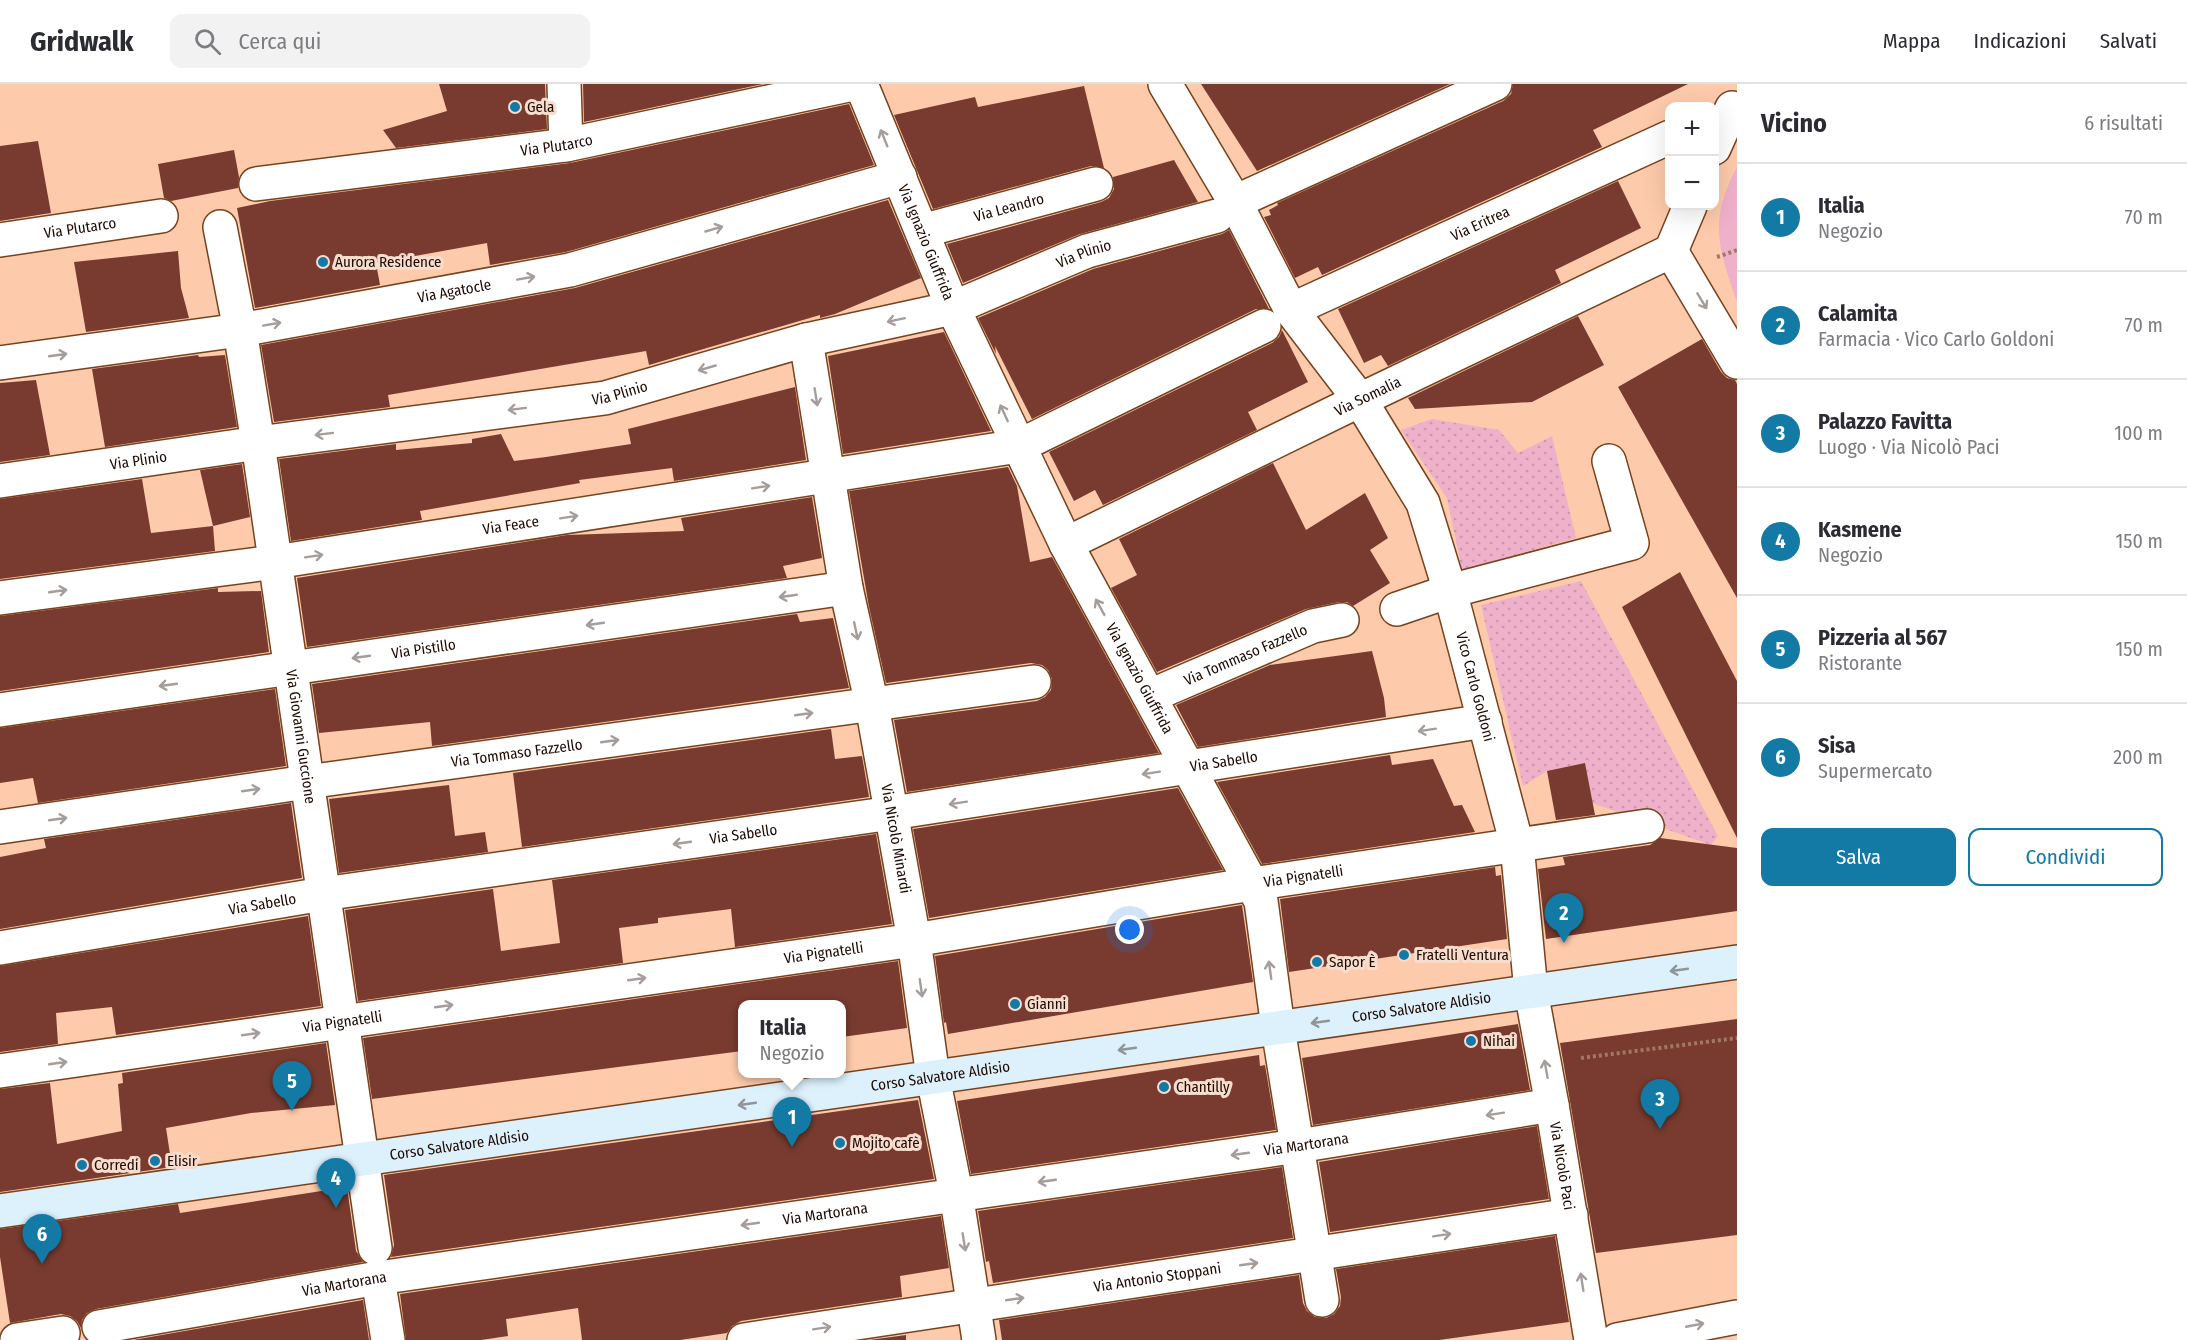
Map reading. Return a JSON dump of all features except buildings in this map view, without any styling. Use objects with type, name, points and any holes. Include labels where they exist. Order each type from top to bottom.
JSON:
[{"type":"street","name":"Via Plutarco","points":[[256,183],[566,145],[853,84]]},
{"type":"street","name":"Via Ignazio Giuffrida","points":[[861,84],[953,308],[1066,544],[1261,901],[1278,1028],[1322,1300]]},
{"type":"street","name":"Vico Carlo Goldoni","points":[[1165,84],[1278,318],[1360,400],[1423,503],[1450,591],[1517,844],[1531,991]]},
{"type":"street","name":"Via Plinio","points":[[0,481],[258,443],[605,398],[806,340],[953,308],[1087,251],[1226,209],[1496,84]]},
{"type":"street","points":[[564,92],[566,145]]},
{"type":"street","points":[[1719,134],[1728,110]]},
{"type":"street","name":"Via Eritrea","points":[[1019,446],[1278,318],[1665,138]]},
{"type":"street","name":"Via Agatocle","points":[[0,363],[240,330],[570,270],[900,177]]},
{"type":"street","name":"Via Leandro","points":[[922,231],[1096,184]]},
{"type":"street","points":[[1688,210],[1671,251],[1737,362]]},
{"type":"street","name":"Via Plutarco","points":[[0,240],[161,216]]},
{"type":"street","name":"Via Giovanni Guccione","points":[[220,227],[240,330],[258,443],[388,1340]]},
{"type":"street","name":"Via Somalia","points":[[1066,544],[1671,251]]},
{"type":"street","name":"Via Nicolò Minardi","points":[[806,340],[846,588],[872,705],[914,940],[933,1077],[956,1193],[979,1340]]},
{"type":"street","name":"Via Feace","points":[[0,598],[274,562],[1019,446]]},
{"type":"street","points":[[1397,609],[1450,591],[1632,543],[1609,461]]},
{"type":"street","name":"Via Pistillo","points":[[0,710],[846,588]]},
{"type":"street","name":"Via Tommaso Fazzello","points":[[1150,696],[1313,626],[1342,620]]},
{"type":"street","name":"Via Tommaso Fazzello","points":[[0,827],[306,782],[1034,682]]},
{"type":"street","name":"Via Sabello","points":[[0,948],[323,894],[892,813],[1485,721]]},
{"type":"street","name":"Via Pignatelli","points":[[0,1071],[914,940],[1252,884],[1647,826]]},
{"type":"street","name":"Corso Salvatore Aldisio","points":[[0,1211],[362,1161],[1737,962]]},
{"type":"street","name":"Via Nicolò Paci","points":[[1531,991],[1591,1340]]},
{"type":"street","name":"Via Martorana","points":[[99,1327],[377,1263],[956,1193],[1298,1146],[1552,1105]]},
{"type":"street","name":"Via Antonio Stoppani","points":[[744,1340],[1571,1215]]},
{"type":"street","points":[[1617,1340],[1737,1317]]},
{"type":"street","points":[[17,1340],[63,1333]]},
{"type":"path","points":[[1574,1059],[1737,1038]]},
{"type":"shaded area","points":[[1737,168],[1736,300],[1721,248],[1719,222],[1725,194]]},
{"type":"shaded area","points":[[1432,419],[1499,430],[1518,453],[1552,436],[1576,538],[1462,570],[1447,498],[1401,430]]},
{"type":"shaded area","points":[[1581,581],[1718,836],[1711,845],[1592,803],[1585,764],[1547,771],[1523,786],[1481,605]]},
{"type":"place","name":"Gela","points":[[515,107]]},
{"type":"place","name":"Aurora Residence","points":[[323,262]]},
{"type":"place","name":"Calamita","points":[[1564,943]]},
{"type":"place","name":"Fratelli Ventura","points":[[1404,955]]},
{"type":"place","name":"Sapor È","points":[[1317,962]]},
{"type":"place","name":"Gianni","points":[[1015,1004]]},
{"type":"place","name":"Nihai","points":[[1471,1041]]},
{"type":"place","name":"Chantilly","points":[[1164,1087]]},
{"type":"place","name":"Pizzeria al 567","points":[[292,1111]]},
{"type":"place","name":"Palazzo Favitta","points":[[1660,1129]]},
{"type":"place","name":"Mojito cafè","points":[[840,1143]]},
{"type":"place","name":"Italia","points":[[792,1147]]},
{"type":"place","name":"Elisir","points":[[155,1161]]},
{"type":"place","name":"Corredi","points":[[82,1165]]},
{"type":"place","name":"Kasmene","points":[[336,1208]]},
{"type":"place","name":"Sisa","points":[[42,1264]]}]
